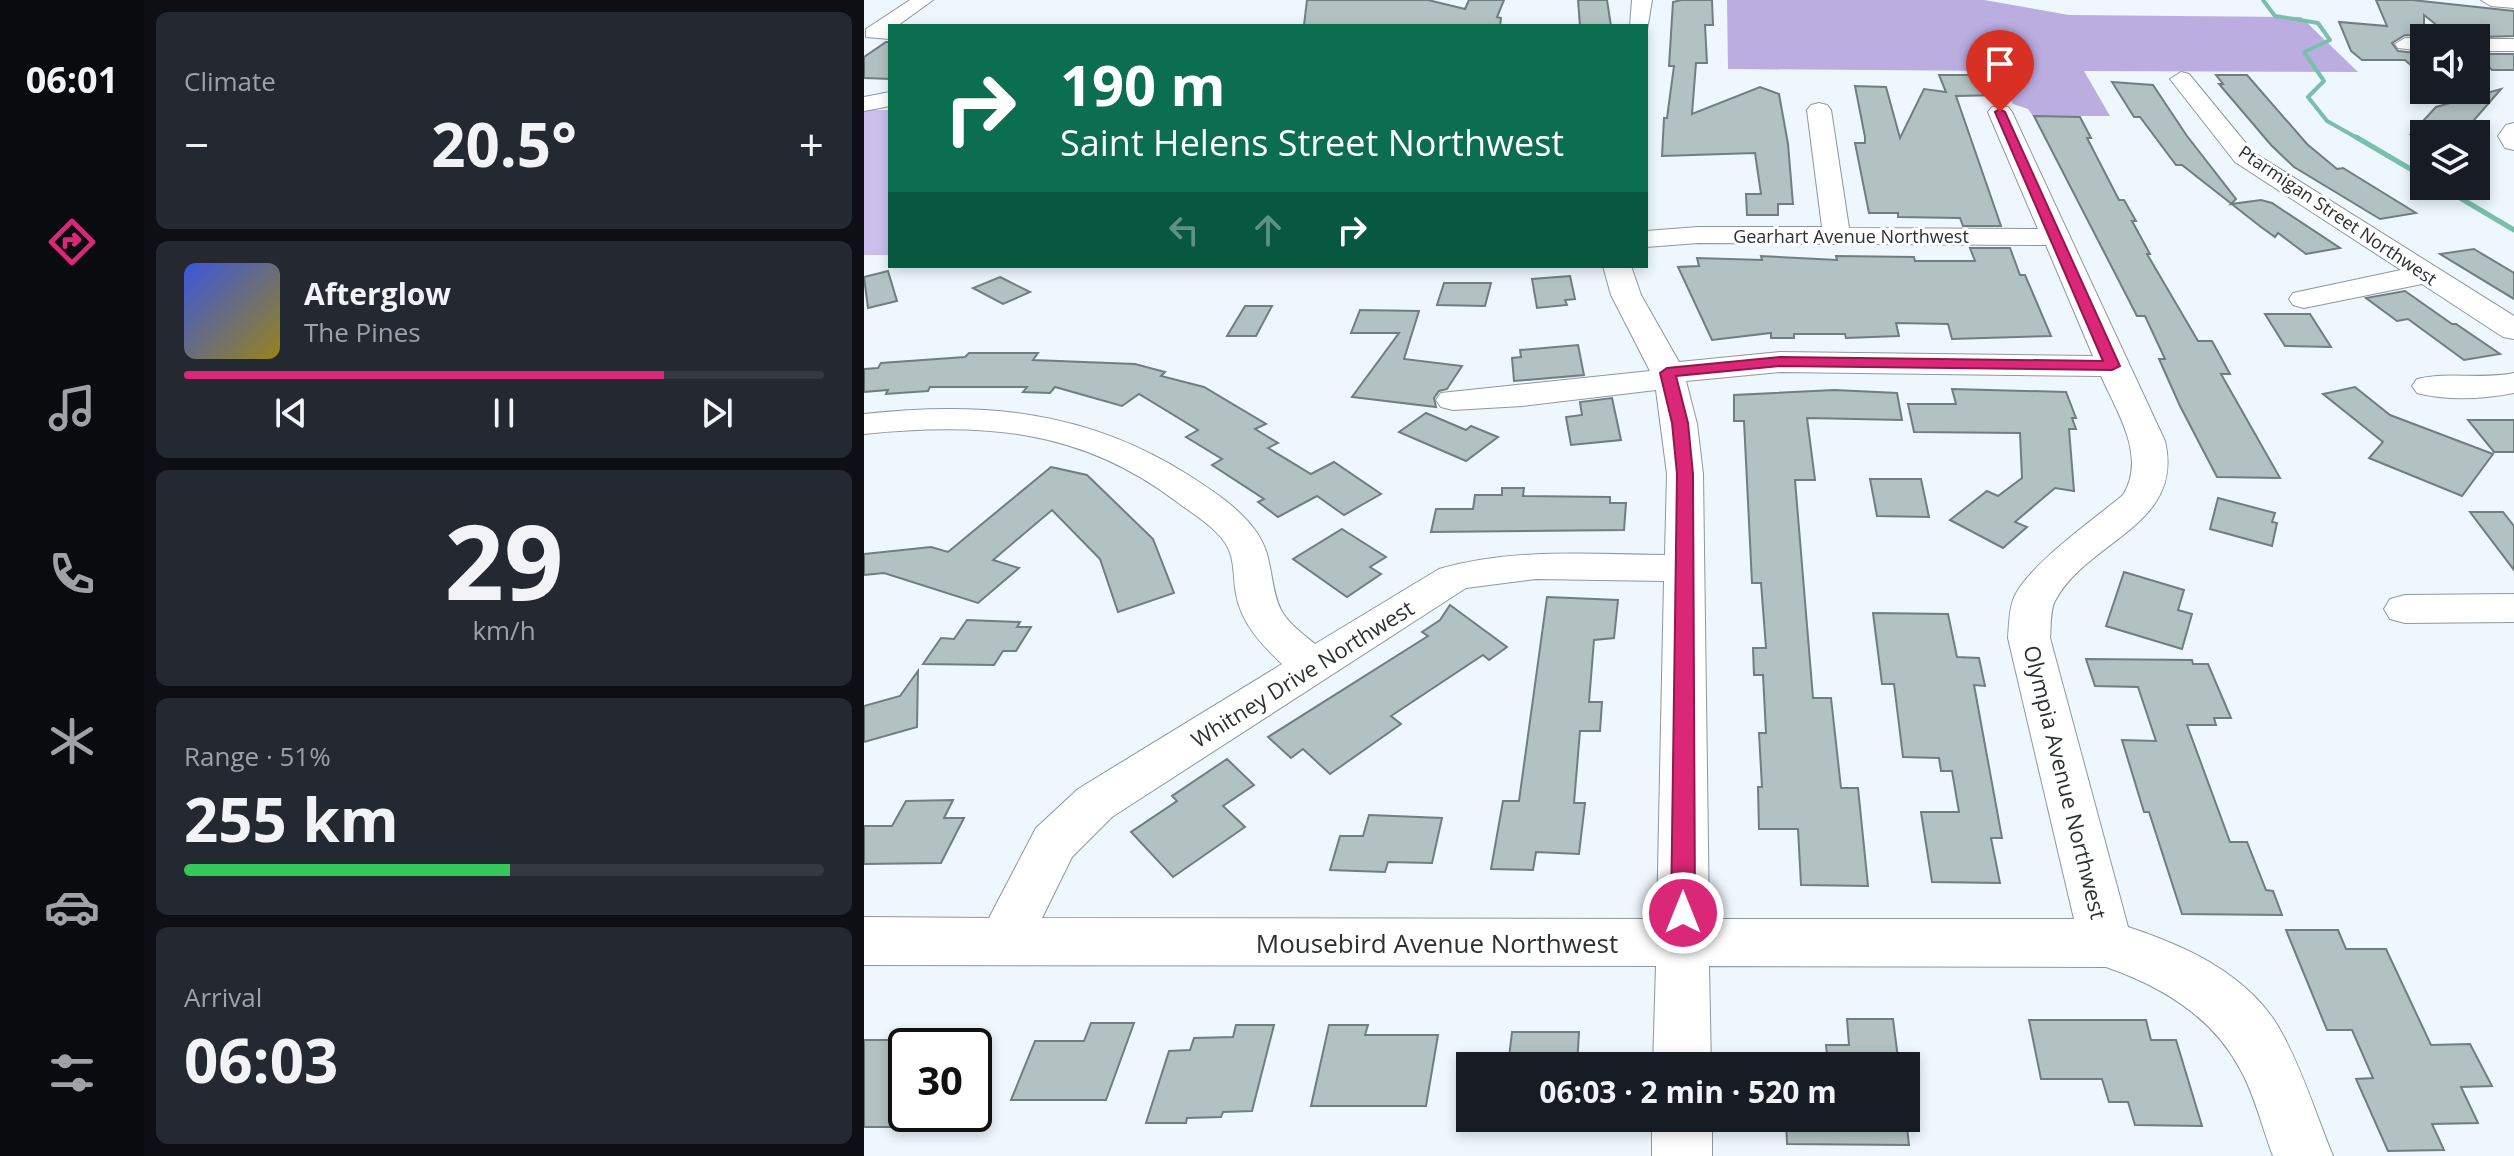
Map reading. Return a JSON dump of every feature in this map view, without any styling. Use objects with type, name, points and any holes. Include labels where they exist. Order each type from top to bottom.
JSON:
[{"type":"street","points":[[888,33],[873,33],[923,0]]},
{"type":"street","points":[[1640,24],[1642,0]]},
{"type":"street","points":[[2491,0],[2514,2]]},
{"type":"street","points":[[2490,45],[2514,45]]},
{"type":"street","name":"Ptarmigan Street Northwest","points":[[2181,79],[2244,157],[2514,330]]},
{"type":"street","points":[[864,86],[888,85]]},
{"type":"street","points":[[864,104],[888,99]]},
{"type":"street","points":[[1819,110],[1837,236]]},
{"type":"street","name":"Olympia Avenue Northwest","points":[[2000,112],[2147,441],[2152,463],[2148,485],[2137,503],[2058,570],[2033,600],[2029,638],[2106,943],[2165,963],[2225,1003],[2263,1053],[2303,1156]]},
{"type":"street","points":[[2514,130],[2510,136],[2514,143]]},
{"type":"street","name":"Gearhart Avenue Northwest","points":[[1648,239],[1698,235],[2055,237]]},
{"type":"street","points":[[1618,268],[1629,302],[1668,376],[1680,423],[1685,474],[1682,1052]]},
{"type":"street","points":[[2304,299],[2426,274]]},
{"type":"street","points":[[1453,400],[1522,396],[1780,362],[2112,366]]},
{"type":"street","points":[[2429,386],[2489,388],[2514,383]]},
{"type":"street","points":[[864,424],[943,417],[1030,423],[1079,435],[1136,458],[1217,514],[1242,539],[1253,560],[1260,608],[1272,628],[1312,667]]},
{"type":"street","name":"Whitney Drive Northwest","points":[[1004,941],[1054,843],[1095,803],[1453,578],[1478,570],[1510,567],[1685,568]]},
{"type":"street","points":[[2405,609],[2514,608]]},
{"type":"street","name":"Mousebird Avenue Northwest","points":[[864,941],[1682,945],[2106,943]]},
{"type":"street","points":[[1682,1132],[1682,1156]]},
{"type":"shaded area","points":[[1727,0],[1984,0],[2069,15],[2301,17],[2358,72],[2084,71],[2110,116],[2033,116],[2028,109],[2013,104],[1996,71],[1728,69]]},
{"type":"shaded area","points":[[864,110],[888,110],[888,255],[864,255]]},
{"type":"building","points":[[1307,0],[1428,0],[1465,9],[1469,0],[1504,0],[1497,17],[1501,18],[1500,24],[1304,24]]},
{"type":"building","points":[[1578,0],[1607,0],[1611,24],[1580,24]]},
{"type":"building","points":[[1712,0],[1713,25],[1705,25],[1707,63],[1696,63],[1692,114],[1760,87],[1779,94],[1788,144],[1793,204],[1778,204],[1778,215],[1747,215],[1746,194],[1761,194],[1755,153],[1662,156],[1664,118],[1667,118],[1674,66],[1669,66],[1673,2]]},
{"type":"building","points":[[2376,0],[2412,0],[2514,11],[2514,36],[2490,37],[2490,24],[2435,24],[2424,15],[2424,24],[2410,24],[2410,35],[2392,43],[2398,51],[2410,52],[2410,64],[2405,60],[2362,60],[2351,51],[2339,22],[2387,26]]},
{"type":"building","points":[[888,42],[888,79],[864,78],[864,57]]},
{"type":"building","points":[[2490,54],[2514,54],[2514,70],[2492,70]]},
{"type":"building","points":[[1939,75],[1989,75],[2000,95],[1956,96],[2001,226],[1963,226],[1960,218],[1898,217],[1898,213],[1869,213],[1855,143],[1865,143],[1865,137],[1855,86],[1886,87],[1900,138],[1924,89],[1946,92]]},
{"type":"building","points":[[2216,75],[2247,75],[2307,144],[2337,169],[2343,168],[2416,213],[2380,219],[2294,167],[2219,84],[2223,84]]},
{"type":"building","points":[[2112,82],[2153,85],[2187,136],[2236,199],[2231,204],[2182,165],[2176,165],[2140,117],[2134,117]]},
{"type":"building","points":[[2501,89],[2490,102],[2490,92]]},
{"type":"building","points":[[2488,104],[2474,120],[2424,120],[2436,107]]},
{"type":"building","points":[[2034,116],[2080,117],[2091,138],[2087,138],[2119,200],[2124,200],[2136,221],[2132,221],[2150,254],[2147,254],[2198,341],[2212,341],[2230,374],[2221,374],[2280,478],[2217,477],[2180,406],[2159,359],[2165,359],[2145,316],[2137,316]]},
{"type":"building","points":[[2261,200],[2272,203],[2340,248],[2306,254],[2278,233],[2275,237],[2232,204]]},
{"type":"building","points":[[1970,248],[2010,248],[2051,336],[1952,339],[1948,324],[1896,323],[1899,336],[1846,338],[1845,334],[1794,334],[1794,338],[1771,338],[1771,333],[1712,340],[1678,267],[1699,266],[1697,258],[1762,260],[1761,256],[1837,260],[1836,256],[1914,257],[1915,261],[1975,261]]},
{"type":"building","points":[[2474,249],[2514,273],[2514,299],[2440,254]]},
{"type":"building","points":[[888,271],[897,301],[868,308],[864,277]]},
{"type":"building","points":[[1570,276],[1575,299],[1565,300],[1567,305],[1537,308],[1532,279]]},
{"type":"building","points":[[1000,277],[1030,292],[1003,304],[973,288]]},
{"type":"building","points":[[1444,283],[1491,283],[1485,306],[1437,305]]},
{"type":"building","points":[[2405,291],[2500,354],[2464,360],[2408,319],[2397,321],[2366,298]]},
{"type":"building","points":[[1245,306],[1272,306],[1256,336],[1227,336]]},
{"type":"building","points":[[1360,310],[1419,311],[1404,359],[1462,366],[1447,389],[1439,391],[1434,398],[1436,407],[1352,397],[1399,333],[1351,333]]},
{"type":"building","points":[[2265,314],[2310,314],[2331,347],[2285,346]]},
{"type":"building","points":[[1578,345],[1584,375],[1514,381],[1512,358],[1521,357],[1520,350]]},
{"type":"building","points":[[969,353],[1038,353],[1033,360],[1135,364],[1165,372],[1161,376],[1204,387],[1266,424],[1255,429],[1278,443],[1268,448],[1311,474],[1334,462],[1381,494],[1344,515],[1317,496],[1278,517],[1258,502],[1264,499],[1212,465],[1222,459],[1186,437],[1198,430],[1139,394],[1122,406],[1055,387],[1050,393],[1023,392],[1027,387],[930,387],[928,391],[864,392],[864,369],[878,368],[881,363],[965,357]]},
{"type":"building","points":[[2355,387],[2390,415],[2493,454],[2462,496],[2369,458],[2383,442],[2323,394]]},
{"type":"building","points":[[1952,389],[2066,392],[2076,418],[2072,418],[2076,429],[2069,429],[2074,491],[2055,488],[2015,522],[2027,527],[2003,548],[1950,520],[1987,491],[1998,496],[2022,478],[2020,433],[1914,432],[1908,404],[1956,404]]},
{"type":"building","points":[[1834,390],[1897,393],[1902,420],[1807,418],[1815,480],[1795,480],[1813,698],[1831,698],[1841,788],[1858,788],[1868,886],[1801,885],[1798,829],[1759,829],[1758,787],[1762,787],[1759,733],[1766,733],[1763,675],[1754,675],[1753,648],[1766,648],[1761,583],[1752,583],[1744,421],[1734,421],[1734,395]]},
{"type":"building","points":[[1612,398],[1621,440],[1571,445],[1566,417],[1582,415],[1580,402]]},
{"type":"building","points":[[1426,413],[1466,430],[1471,426],[1498,437],[1466,461],[1399,432]]},
{"type":"building","points":[[2468,420],[2514,420],[2514,452],[2494,452]]},
{"type":"building","points":[[1051,467],[1087,475],[1153,539],[1174,593],[1118,612],[1100,559],[1052,510],[993,560],[1019,568],[978,603],[884,573],[864,575],[864,554],[931,547],[948,552]]},
{"type":"building","points":[[1870,479],[1921,479],[1929,517],[1877,516]]},
{"type":"building","points":[[1502,488],[1524,488],[1523,496],[1610,497],[1610,503],[1626,503],[1624,530],[1431,532],[1436,509],[1473,509],[1475,495],[1502,495]]},
{"type":"building","points":[[2218,498],[2275,513],[2272,522],[2277,523],[2272,546],[2210,529]]},
{"type":"building","points":[[2470,512],[2503,512],[2514,526],[2514,570]]},
{"type":"building","points":[[1342,529],[1386,557],[1370,567],[1381,574],[1347,597],[1293,559]]},
{"type":"building","points":[[2124,572],[2184,590],[2178,610],[2192,614],[2182,649],[2106,626]]},
{"type":"building","points":[[1547,597],[1618,600],[1614,638],[1594,640],[1589,702],[1602,702],[1600,731],[1580,731],[1574,803],[1585,803],[1579,854],[1536,852],[1533,870],[1491,869],[1503,801],[1519,801]]},
{"type":"building","points":[[1450,605],[1507,647],[1489,660],[1483,655],[1391,716],[1401,724],[1330,774],[1303,749],[1291,758],[1268,737],[1428,636],[1422,632],[1440,620]]},
{"type":"building","points":[[1873,613],[1948,614],[1957,657],[1979,658],[1985,686],[1974,685],[2002,838],[1991,838],[2000,883],[1932,882],[1921,812],[1959,812],[1952,771],[1941,771],[1939,758],[1903,757],[1894,684],[1882,684]]},
{"type":"building","points":[[967,620],[1020,622],[1017,627],[1031,627],[1016,651],[1003,651],[994,665],[923,664],[941,638],[954,639]]},
{"type":"building","points":[[2086,659],[2192,660],[2193,664],[2208,664],[2231,718],[2214,718],[2216,725],[2187,725],[2230,842],[2247,842],[2266,890],[2273,891],[2282,915],[2182,914],[2149,812],[2144,812],[2122,740],[2156,741],[2138,687],[2095,686]]},
{"type":"building","points":[[918,671],[917,727],[864,742],[864,706],[900,696]]},
{"type":"building","points":[[1227,759],[1254,785],[1223,806],[1245,827],[1173,877],[1131,832],[1177,801],[1172,796]]},
{"type":"building","points":[[953,800],[944,818],[964,818],[941,863],[864,864],[864,826],[892,826],[906,801]]},
{"type":"building","points":[[1369,815],[1442,818],[1432,863],[1388,862],[1385,872],[1330,870],[1340,836],[1363,836]]},
{"type":"building","points":[[2286,930],[2338,930],[2346,949],[2386,949],[2431,1045],[2470,1044],[2492,1086],[2461,1087],[2478,1123],[2432,1124],[2444,1150],[2388,1151],[2356,1079],[2373,1078],[2352,1030],[2327,1030]]},
{"type":"building","points":[[1847,1019],[1893,1019],[1897,1052],[1827,1052],[1826,1045],[1849,1045]]},
{"type":"building","points":[[2029,1020],[2146,1020],[2151,1040],[2176,1040],[2202,1126],[2135,1125],[2128,1102],[2109,1102],[2102,1079],[2041,1079]]},
{"type":"building","points":[[1091,1023],[1134,1023],[1106,1100],[1011,1100],[1035,1041],[1084,1041]]},
{"type":"building","points":[[1236,1025],[1274,1025],[1252,1111],[1223,1112],[1221,1117],[1187,1118],[1186,1123],[1146,1123],[1169,1051],[1190,1050],[1194,1038],[1233,1037]]},
{"type":"building","points":[[1329,1025],[1368,1025],[1365,1035],[1438,1035],[1426,1106],[1311,1106]]},
{"type":"building","points":[[1512,1032],[1579,1032],[1578,1052],[1510,1052]]},
{"type":"building","points":[[864,1040],[888,1040],[888,1127],[864,1127]]},
{"type":"building","points":[[1787,1132],[1908,1132],[1909,1145],[1787,1144]]},
{"type":"waterway","points":[[2263,0],[2275,16],[2318,23],[2330,40],[2304,52],[2324,81],[2308,97],[2327,121],[2359,139]]},
{"type":"waterway","points":[[2356,137],[2410,169]]},
{"type":"waterway","points":[[2464,200],[2514,230]]},
{"type":"route","points":[[1683,913],[1685,474],[1680,423],[1667,373],[1780,362],[2112,366],[2000,112]]}]
